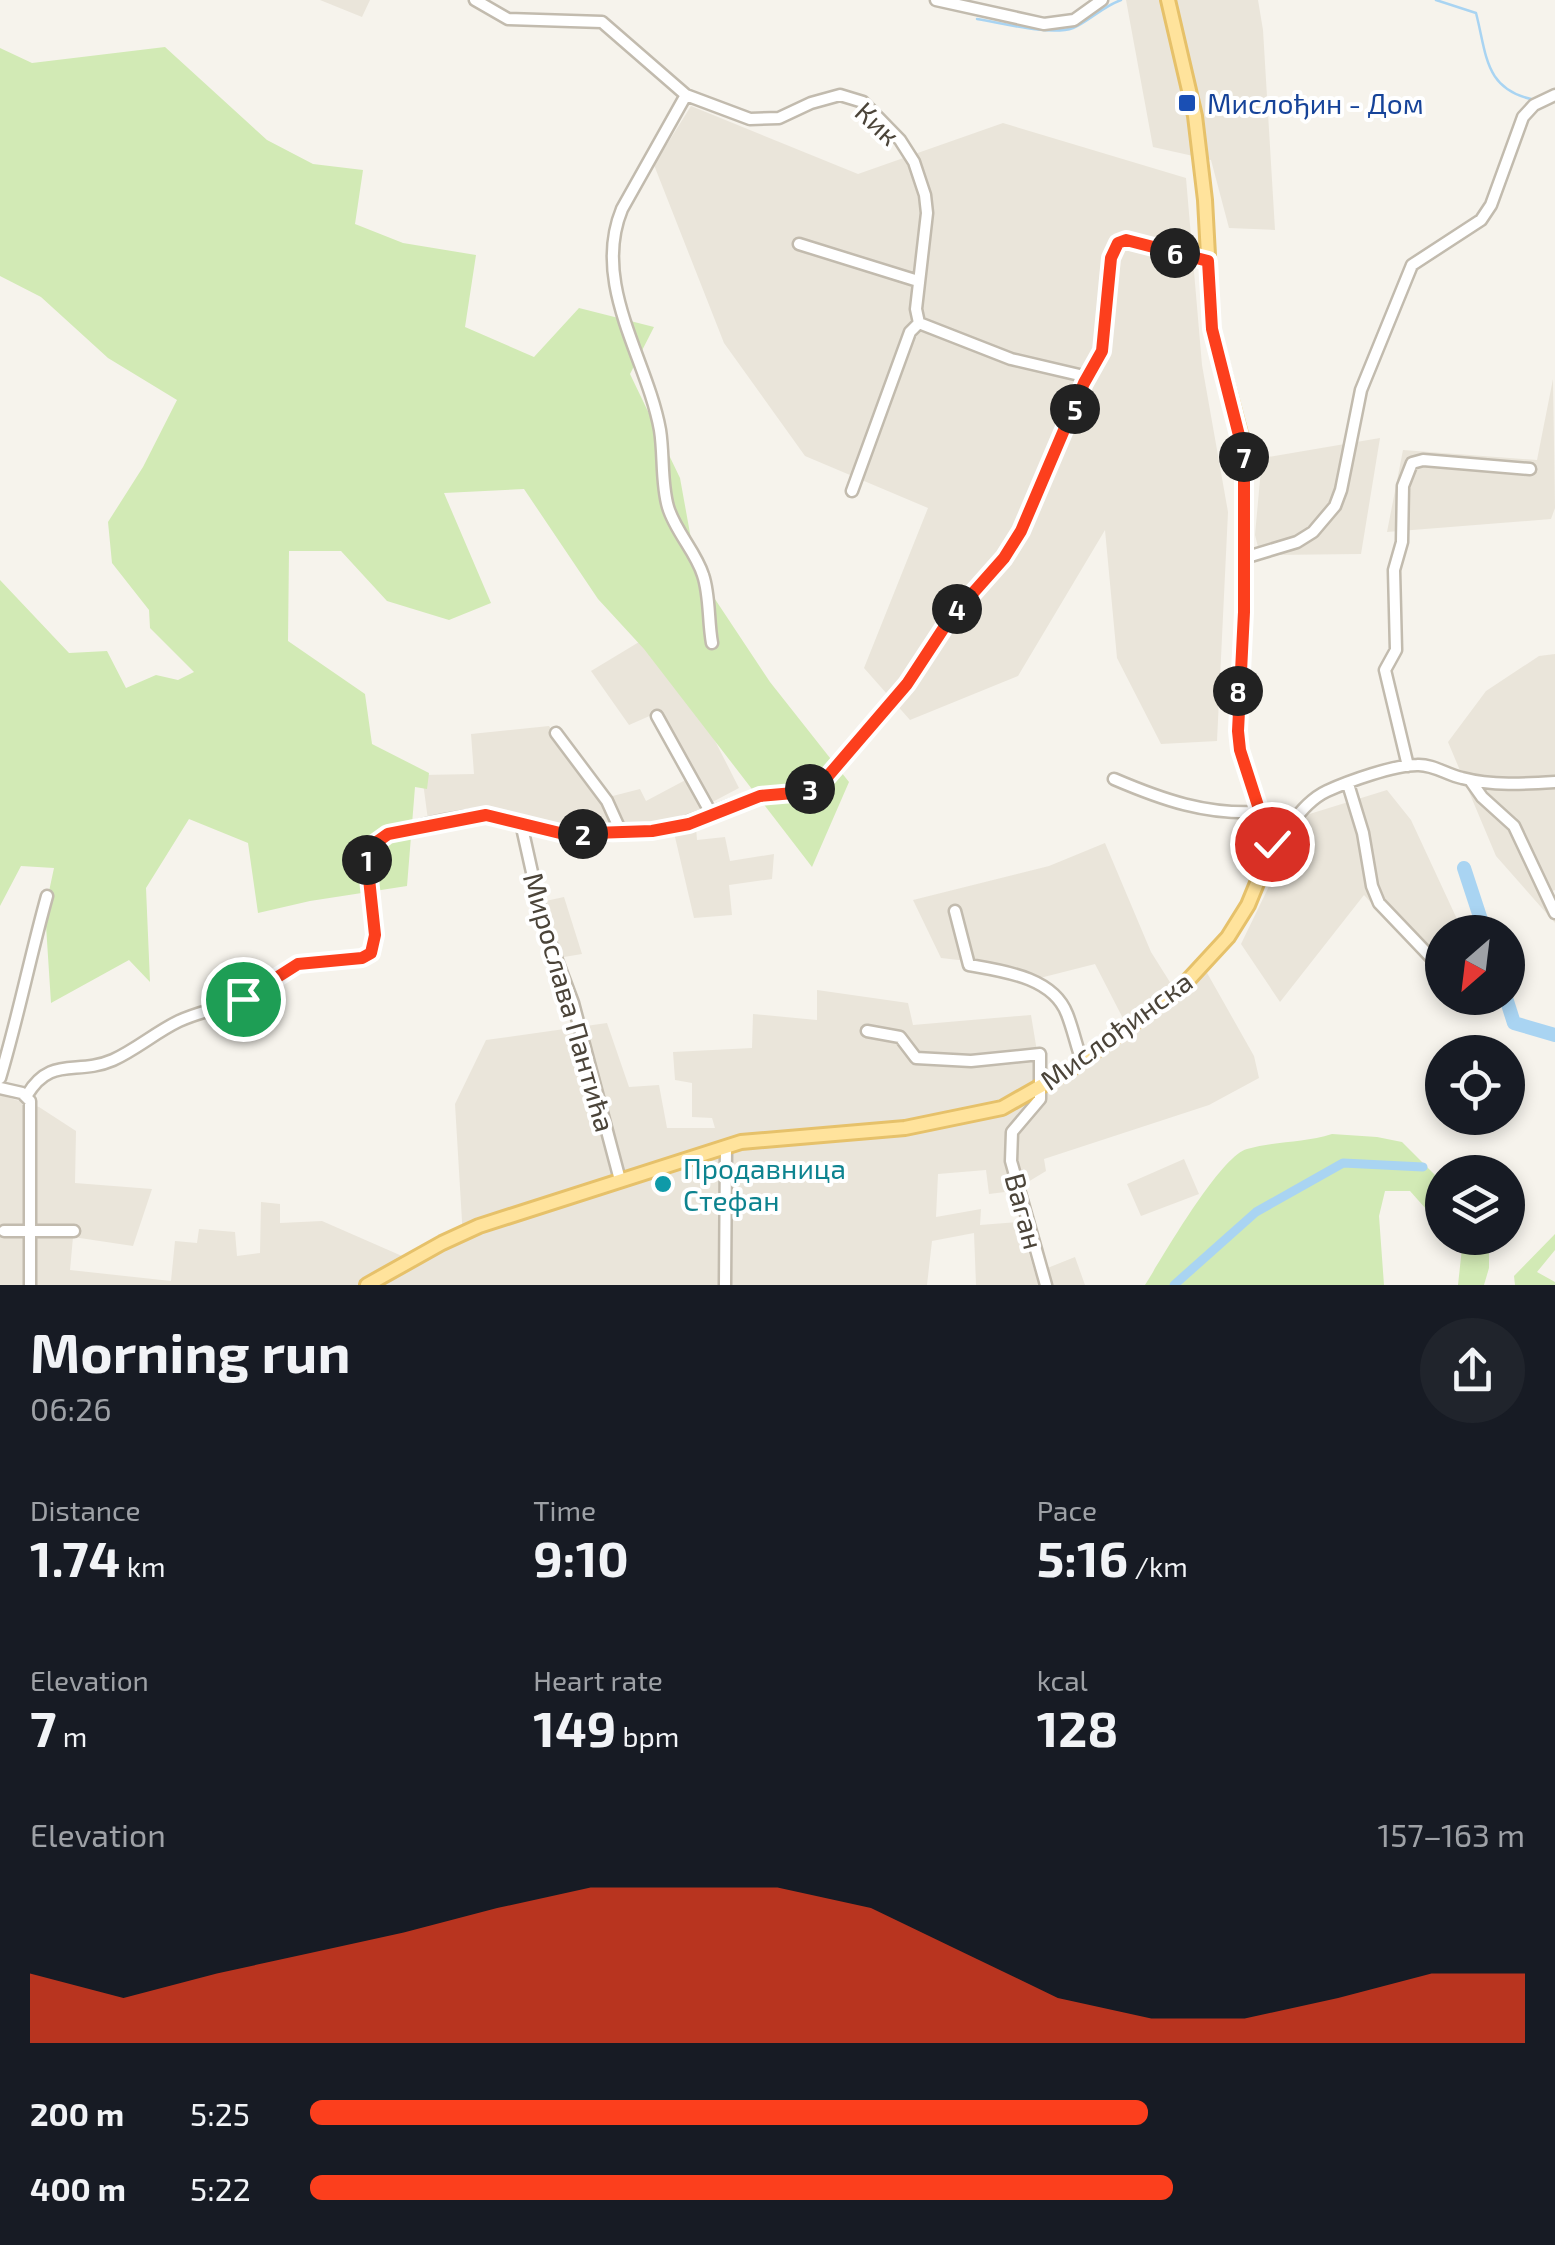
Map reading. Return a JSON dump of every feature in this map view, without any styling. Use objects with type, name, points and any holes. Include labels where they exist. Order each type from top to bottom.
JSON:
[{"type":"main road","name":"Мислођинска","points":[[367,1285],[466,1231],[726,1147],[779,1137],[929,1124],[1002,1108],[1082,1060],[1180,989],[1228,937],[1258,886],[1265,847],[1260,812],[1240,750],[1238,731],[1244,612],[1243,445],[1214,340],[1205,200],[1192,99],[1168,0]]},
{"type":"street","name":"Кик","points":[[475,0],[508,19],[602,22],[686,94],[759,120],[779,118],[810,103],[840,95],[863,102],[900,140],[921,180],[927,213],[916,309],[920,323]]},
{"type":"street","points":[[936,0],[1044,24],[1074,20],[1102,0]]},
{"type":"street","points":[[686,94],[622,209],[615,227],[613,267],[626,330],[660,428],[668,507],[703,574],[712,643]]},
{"type":"street","points":[[1244,558],[1297,542],[1314,532],[1334,506],[1342,490],[1361,390],[1412,265],[1481,220],[1491,205],[1523,117],[1534,105],[1555,95]]},
{"type":"street","points":[[26,1095],[36,1079],[48,1070],[111,1060],[180,1021],[243,999],[292,966],[362,958],[371,953],[375,935],[367,860],[379,839],[388,834],[477,816],[496,816],[564,834],[622,834],[689,824],[760,796],[805,792],[814,787],[828,776],[918,669],[962,602],[1013,544],[1102,351],[1111,258],[1118,243],[1130,240],[1208,261]]},
{"type":"street","points":[[798,244],[918,281]]},
{"type":"street","points":[[852,490],[910,332],[920,323],[1010,359],[1088,377]]},
{"type":"street","points":[[1408,766],[1385,670],[1396,650],[1394,570],[1402,542],[1407,473],[1412,463],[1424,460],[1530,469]]},
{"type":"street","points":[[657,716],[712,815]]},
{"type":"street","points":[[556,733],[606,801],[622,834]]},
{"type":"street","points":[[1265,847],[1317,796],[1408,766],[1423,765],[1470,780],[1555,782]]},
{"type":"street","points":[[1114,779],[1197,810],[1260,812]]},
{"type":"street","points":[[1470,780],[1482,797],[1514,826],[1555,913]]},
{"type":"street","points":[[1348,784],[1364,833],[1372,886],[1379,902],[1425,951]]},
{"type":"street","name":"Мирослава Пантића","points":[[521,824],[544,926],[573,1003],[620,1180]]},
{"type":"street","points":[[0,1078],[23,1002],[47,896]]},
{"type":"street","points":[[955,911],[969,965],[1003,971],[1051,990],[1066,1012],[1082,1060]]},
{"type":"street","points":[[867,1031],[900,1038],[916,1058],[971,1061],[1040,1054],[1042,1086]]},
{"type":"street","name":"Ваган","points":[[1042,1086],[1040,1099],[1012,1132],[1011,1161],[1046,1285]]},
{"type":"street","points":[[0,1088],[26,1095],[30,1100],[30,1285]]},
{"type":"street","points":[[726,1147],[726,1285]]},
{"type":"street","points":[[4,1230],[74,1231]]},
{"type":"shaded area","points":[[320,0],[370,0],[362,17]]},
{"type":"shaded area","points":[[1126,0],[1258,0],[1275,230],[1229,228],[1211,160],[1153,147]]},
{"type":"shaded area","points":[[691,106],[858,174],[1003,123],[1186,178],[1202,365],[1228,512],[1217,741],[1161,744],[1117,658],[1105,530],[1018,676],[910,720],[864,668],[928,508],[805,456],[724,343],[654,165]]},
{"type":"shaded area","points":[[1553,379],[1555,508],[1551,519],[1387,532],[1403,450],[1537,460]]},
{"type":"shaded area","points":[[1380,438],[1361,554],[1260,555],[1255,535],[1262,458]]},
{"type":"shaded area","points":[[644,639],[708,727],[739,788],[701,808],[704,814],[695,815],[697,840],[725,837],[730,861],[774,854],[772,879],[729,885],[732,915],[694,918],[671,820],[623,827],[570,825],[491,811],[428,820],[422,775],[474,774],[471,734],[549,726],[601,799],[640,789],[646,801],[693,776],[661,711],[629,725],[591,671]]},
{"type":"shaded area","points":[[1555,654],[1555,890],[1541,896],[1555,911],[1555,923],[1496,856],[1448,742],[1486,691],[1539,656]]},
{"type":"shaded area","points":[[1387,790],[1411,820],[1455,915],[1425,915],[1425,962],[1364,895],[1280,1002],[1241,944],[1303,816]]},
{"type":"shaded area","points":[[1105,843],[1151,952],[1178,995],[1206,971],[1254,1056],[1259,1078],[1209,1105],[1044,1159],[1046,1171],[1013,1191],[989,1194],[986,1170],[938,1174],[936,1217],[981,1209],[980,1225],[1019,1222],[1035,1273],[1075,1257],[1085,1285],[976,1285],[974,1233],[932,1241],[927,1285],[0,1285],[0,1095],[39,1107],[76,1131],[75,1183],[152,1189],[133,1246],[73,1237],[70,1270],[171,1281],[175,1241],[197,1243],[199,1229],[235,1232],[237,1256],[260,1253],[261,1202],[280,1204],[280,1223],[322,1221],[418,1263],[463,1238],[455,1104],[486,1040],[607,1023],[629,1087],[659,1085],[667,1128],[715,1128],[712,1118],[692,1117],[692,1083],[675,1080],[673,1052],[752,1048],[753,1014],[817,1020],[817,990],[908,1003],[913,1025],[1031,1015],[1044,1094],[1131,1034],[1095,964],[1032,980],[1016,974],[1012,966],[941,958],[913,900],[1049,866]]},
{"type":"shaded area","points":[[564,897],[582,954],[558,958],[541,902]]},
{"type":"shaded area","points":[[1184,1159],[1199,1194],[1141,1216],[1127,1184]]},
{"type":"green space","points":[[165,47],[267,140],[313,164],[363,170],[355,224],[403,243],[476,255],[465,327],[534,357],[579,308],[654,327],[630,374],[680,478],[697,572],[770,682],[849,782],[812,867],[644,649],[598,599],[524,489],[444,493],[491,603],[449,620],[387,601],[341,551],[289,551],[288,641],[365,694],[372,744],[429,773],[427,789],[415,787],[407,886],[258,913],[248,843],[189,819],[146,888],[150,982],[129,960],[51,1003],[45,910],[54,868],[21,866],[0,906],[0,580],[69,653],[107,651],[126,688],[156,675],[178,680],[194,672],[150,628],[149,610],[112,563],[108,522],[143,467],[177,400],[108,358],[41,297],[0,276],[0,48],[32,63]]},
{"type":"green space","points":[[1332,1134],[1402,1142],[1425,1165],[1425,1208],[1410,1191],[1385,1191],[1379,1216],[1384,1285],[1145,1285],[1192,1210],[1236,1156],[1258,1146]]},
{"type":"green space","points":[[1555,1234],[1555,1250],[1537,1272],[1555,1285],[1515,1285],[1514,1276]]},
{"type":"green space","points":[[1461,1255],[1489,1255],[1484,1285],[1458,1285]]},
{"type":"waterway","points":[[977,19],[1040,30],[1064,30],[1121,0]]},
{"type":"waterway","points":[[1436,0],[1476,13],[1486,56],[1497,79],[1518,95],[1535,100]]},
{"type":"waterway","points":[[1464,868],[1479,915]]},
{"type":"waterway","points":[[1511,1015],[1514,1023],[1555,1035]]},
{"type":"waterway","points":[[1174,1285],[1256,1212],[1343,1163],[1423,1167]]},
{"type":"place","name":"Мислођин - Дом","points":[[1187,103]]},
{"type":"place","name":"Продавница Стефан","points":[[663,1184]]},
{"type":"route","points":[[243,999],[298,964],[362,958],[371,953],[375,935],[367,860],[374,844],[388,834],[486,815],[564,834],[652,831],[689,824],[760,796],[805,792],[828,776],[907,684],[962,602],[1004,558],[1021,531],[1084,383],[1102,351],[1111,258],[1118,243],[1126,240],[1208,261],[1212,329],[1244,455],[1244,612],[1238,736],[1260,812],[1265,847],[1272,844]]}]
